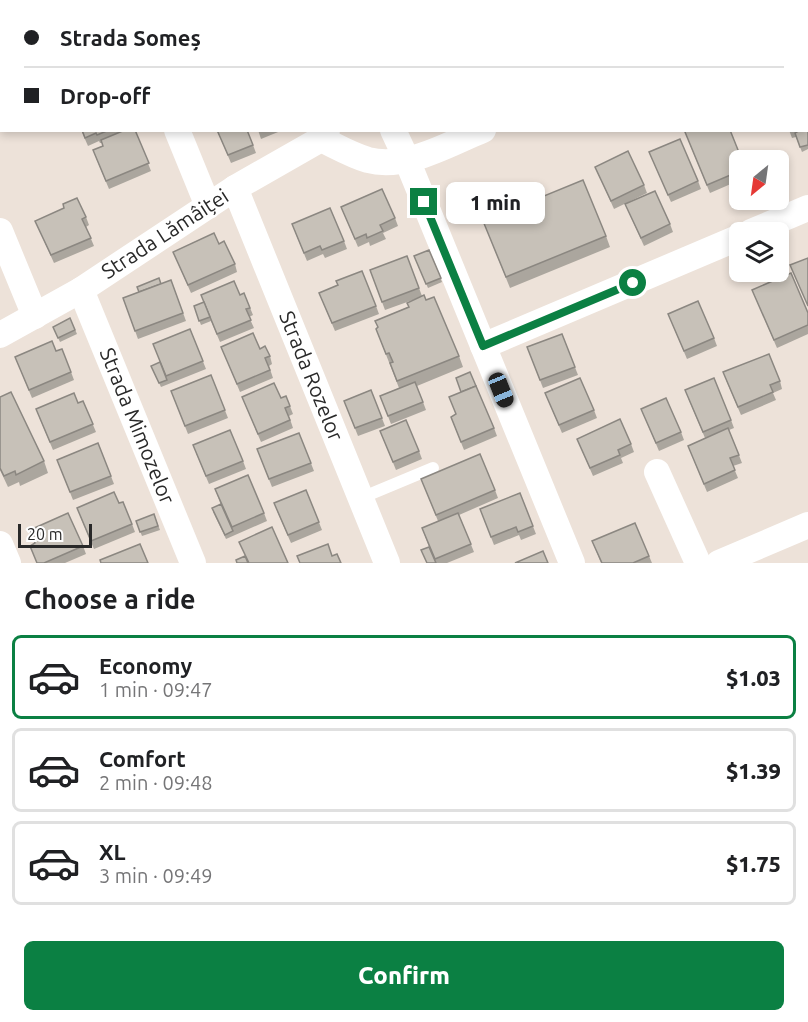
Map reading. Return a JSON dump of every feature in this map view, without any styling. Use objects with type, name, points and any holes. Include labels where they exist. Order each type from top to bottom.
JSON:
[{"type":"street","points":[[178,132],[208,206]]},
{"type":"street","points":[[394,132],[572,563]]},
{"type":"street","points":[[324,135],[367,159],[386,162],[407,160],[478,132]]},
{"type":"street","name":"Strada Lămâiței","points":[[0,335],[81,290],[234,188],[324,135]]},
{"type":"street","name":"Strada Rozelor","points":[[234,188],[387,563]]},
{"type":"street","points":[[775,222],[808,208]]},
{"type":"street","points":[[0,231],[35,316]]},
{"type":"street","points":[[483,346],[729,242]]},
{"type":"street","name":"Strada Mimozelor","points":[[81,290],[193,563]]},
{"type":"street","points":[[657,472],[698,563]]},
{"type":"street","points":[[719,563],[808,525]]},
{"type":"street","points":[[0,544],[8,563]]},
{"type":"lane","points":[[361,498],[433,468]]},
{"type":"building","points":[[83,132],[104,132],[97,135],[96,133],[85,138]]},
{"type":"building","points":[[120,132],[136,132],[149,163],[106,181],[93,150],[103,146],[101,140]]},
{"type":"building","points":[[218,132],[248,132],[253,145],[228,155]]},
{"type":"building","points":[[685,132],[731,132],[738,150],[729,150],[729,176],[707,185]]},
{"type":"building","points":[[808,132],[808,145],[800,147],[795,133]]},
{"type":"building","points":[[680,139],[698,181],[668,195],[649,152]]},
{"type":"building","points":[[628,151],[644,185],[611,201],[595,167]]},
{"type":"building","points":[[583,180],[606,236],[506,277],[483,221]]},
{"type":"building","points":[[382,189],[395,218],[380,225],[383,231],[367,238],[366,234],[355,239],[341,207]]},
{"type":"building","points":[[655,191],[670,224],[641,238],[625,204]]},
{"type":"building","points":[[77,198],[86,217],[82,219],[91,238],[51,255],[35,221],[64,208],[63,204]]},
{"type":"building","points":[[330,208],[344,241],[322,250],[320,246],[304,253],[292,224]]},
{"type":"building","points":[[214,233],[219,244],[224,241],[235,264],[188,285],[173,252]]},
{"type":"building","points":[[429,250],[441,278],[426,284],[414,256]]},
{"type":"building","points":[[407,256],[419,288],[382,302],[370,270]]},
{"type":"building","points":[[808,258],[808,306],[790,265]]},
{"type":"building","points":[[362,271],[376,306],[332,323],[319,293],[338,285],[336,281]]},
{"type":"building","points":[[791,273],[808,313],[808,325],[774,340],[752,290],[770,282],[789,282]]},
{"type":"building","points":[[159,278],[161,284],[139,292],[137,287]]},
{"type":"building","points":[[171,280],[183,313],[135,331],[123,298]]},
{"type":"building","points":[[234,281],[240,295],[244,293],[250,308],[246,309],[251,320],[217,334],[201,295]]},
{"type":"building","points":[[424,295],[426,300],[434,297],[459,356],[397,381],[390,363],[393,362],[389,353],[386,354],[375,321],[409,307],[407,303]]},
{"type":"building","points":[[698,301],[714,338],[684,351],[668,314]]},
{"type":"building","points":[[204,302],[210,317],[199,321],[194,306]]},
{"type":"building","points":[[70,318],[75,330],[58,338],[53,327]]},
{"type":"building","points":[[190,329],[203,361],[166,376],[153,344]]},
{"type":"building","points":[[253,333],[260,349],[265,346],[270,356],[265,358],[270,370],[237,384],[221,347]]},
{"type":"building","points":[[562,334],[575,367],[540,380],[527,347]]},
{"type":"building","points":[[52,341],[56,351],[62,349],[71,372],[29,390],[15,357]]},
{"type":"building","points":[[769,354],[780,381],[770,385],[773,392],[738,407],[723,372]]},
{"type":"building","points":[[160,362],[167,380],[159,383],[151,366]]},
{"type":"building","points":[[470,372],[476,386],[461,392],[456,378]]},
{"type":"building","points":[[211,375],[225,410],[185,426],[171,391]]},
{"type":"building","points":[[580,378],[594,410],[559,425],[545,393]]},
{"type":"building","points":[[714,378],[731,420],[703,432],[685,390]]},
{"type":"building","points":[[415,382],[423,402],[388,416],[380,396]]},
{"type":"building","points":[[274,383],[281,398],[286,396],[290,406],[285,408],[290,420],[258,434],[242,397]]},
{"type":"building","points":[[476,386],[494,428],[461,442],[451,417],[456,414],[449,397]]},
{"type":"building","points":[[371,390],[382,418],[355,428],[344,401]]},
{"type":"building","points":[[11,392],[44,461],[16,475],[15,471],[4,476],[0,468],[0,397]]},
{"type":"building","points":[[74,393],[78,403],[83,401],[93,424],[50,442],[36,409]]},
{"type":"building","points":[[666,398],[681,432],[656,443],[641,409]]},
{"type":"building","points":[[620,419],[631,444],[618,450],[620,455],[590,468],[577,439]]},
{"type":"building","points":[[406,420],[419,451],[393,462],[380,431]]},
{"type":"building","points":[[728,428],[739,455],[730,458],[735,470],[704,484],[688,446]]},
{"type":"building","points":[[230,430],[243,461],[206,476],[193,445]]},
{"type":"building","points":[[299,433],[311,463],[269,479],[257,449]]},
{"type":"building","points":[[98,443],[111,476],[70,492],[57,460]]},
{"type":"building","points":[[480,454],[495,490],[436,515],[421,479]]},
{"type":"building","points":[[248,475],[264,513],[232,527],[215,489]]},
{"type":"building","points":[[306,490],[319,522],[288,535],[274,503]]},
{"type":"building","points":[[114,492],[119,503],[123,502],[132,524],[91,541],[77,508]]},
{"type":"building","points":[[520,493],[533,526],[518,532],[516,527],[491,537],[480,509]]},
{"type":"building","points":[[221,504],[233,531],[225,535],[212,508]]},
{"type":"building","points":[[68,513],[83,546],[44,563],[37,563],[30,546],[35,543],[30,530]]},
{"type":"building","points":[[458,513],[471,544],[435,559],[422,528]]},
{"type":"building","points":[[154,514],[158,526],[140,532],[136,521]]},
{"type":"building","points":[[635,523],[649,556],[633,563],[602,563],[592,541]]},
{"type":"building","points":[[272,527],[288,563],[249,563],[239,542]]},
{"type":"building","points":[[140,544],[148,563],[101,563],[100,560]]},
{"type":"building","points":[[328,544],[332,556],[337,554],[341,563],[300,563],[297,556]]},
{"type":"building","points":[[429,547],[436,563],[427,563],[421,550]]},
{"type":"building","points":[[543,551],[548,563],[515,563]]},
{"type":"building","points":[[245,556],[248,563],[237,563],[236,560]]},
{"type":"route","points":[[424,202],[483,346],[633,283]]}]
